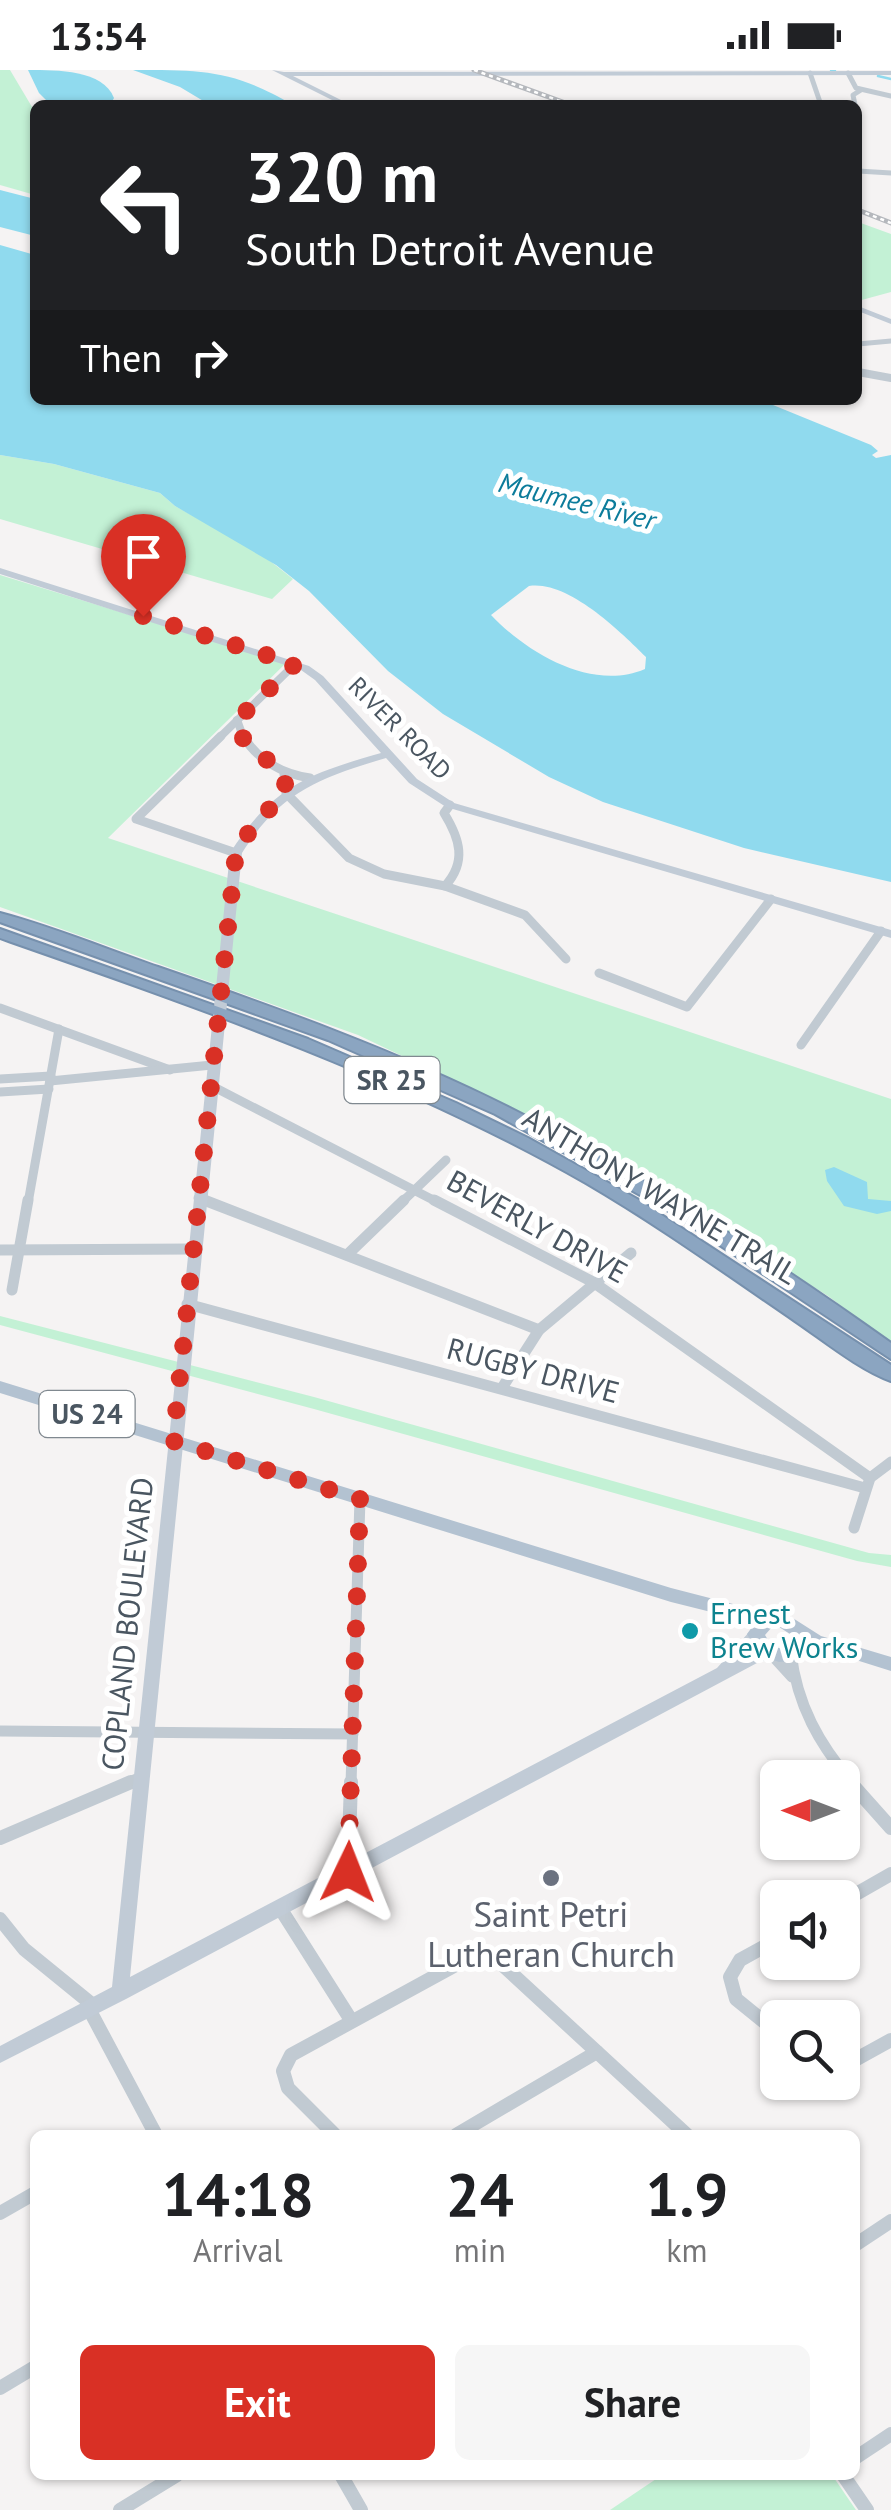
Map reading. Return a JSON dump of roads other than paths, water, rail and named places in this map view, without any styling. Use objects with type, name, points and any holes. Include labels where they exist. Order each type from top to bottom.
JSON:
[{"type":"highway","name":"ANTHONY WAYNE TRAIL","points":[[0,917],[219,1002],[430,1096],[592,1180],[891,1374]]},
{"type":"highway","name":"ANTHONY WAYNE TRAIL","points":[[0,934],[116,974],[348,1042],[442,1082],[568,1146],[692,1218],[824,1303],[891,1352]]},
{"type":"main road","name":"US 24","points":[[0,1387],[703,1604],[760,1630],[782,1620],[799,1632],[848,1652],[891,1664]]},
{"type":"main road","points":[[760,1630],[770,1653]]},
{"type":"main road","points":[[792,1652],[800,1643],[799,1632]]},
{"type":"main road","name":"US 24","points":[[770,1653],[848,1652]]},
{"type":"street","points":[[280,72],[891,73]]},
{"type":"street","points":[[280,72],[338,100]]},
{"type":"street","points":[[810,73],[819,100]]},
{"type":"street","points":[[848,73],[852,85],[861,90],[891,96]]},
{"type":"street","points":[[854,100],[853,96],[861,90]]},
{"type":"street","points":[[862,171],[891,173]]},
{"type":"street","points":[[862,310],[891,322]]},
{"type":"street","points":[[862,344],[891,342]]},
{"type":"street","points":[[862,373],[891,378]]},
{"type":"street","name":"RIVER ROAD","points":[[0,571],[295,664],[319,678],[422,790],[450,805],[886,932]]},
{"type":"street","points":[[295,664],[136,819],[213,845],[239,847],[286,792],[310,778],[388,754]]},
{"type":"street","points":[[237,720],[244,741],[284,774],[310,778]]},
{"type":"street","points":[[215,741],[244,741]]},
{"type":"street","points":[[284,774],[286,792],[342,852],[358,863],[408,880],[445,886],[532,918],[566,959]]},
{"type":"street","points":[[445,886],[454,878],[461,861],[456,830],[444,813],[450,805]]},
{"type":"street","name":"COPLAND BOULEVARD","points":[[120,1993],[198,1198],[239,847]]},
{"type":"street","points":[[599,972],[686,1008],[771,900]]},
{"type":"street","points":[[801,1044],[886,932]]},
{"type":"street","points":[[0,1008],[170,1070]]},
{"type":"street","points":[[12,1290],[59,1029]]},
{"type":"street","points":[[0,1092],[50,1082],[212,1065]]},
{"type":"street","points":[[0,1078],[50,1082]]},
{"type":"street","name":"BEVERLY DRIVE","points":[[210,1085],[593,1282],[867,1483]]},
{"type":"street","points":[[347,1255],[446,1160]]},
{"type":"street","points":[[198,1198],[540,1330]]},
{"type":"street","points":[[0,1250],[193,1250]]},
{"type":"street","points":[[502,1388],[540,1330],[631,1253]]},
{"type":"street","name":"RUGBY DRIVE","points":[[187,1304],[867,1483]]},
{"type":"street","points":[[854,1528],[867,1483],[891,1462]]},
{"type":"street","points":[[348,1872],[360,1499]]},
{"type":"street","points":[[720,1675],[760,1630]]},
{"type":"street","points":[[792,1652],[792,1677]]},
{"type":"street","points":[[0,2055],[720,1675],[770,1653],[792,1677],[820,1744],[891,1828]]},
{"type":"street","points":[[0,1731],[353,1734]]},
{"type":"street","points":[[0,1838],[141,1777]]},
{"type":"street","points":[[860,1892],[891,1874]]},
{"type":"street","points":[[280,1908],[351,2020]]},
{"type":"street","points":[[0,1919],[42,1966],[91,2008],[149,2130]]},
{"type":"street","points":[[760,1949],[740,1960],[730,1977],[736,1999],[760,2018]]},
{"type":"street","points":[[330,2130],[288,2088],[283,2071],[291,2055],[472,1956],[495,1958],[683,2130]]},
{"type":"street","points":[[860,2057],[891,2040]]},
{"type":"street","points":[[464,2130],[597,2052]]},
{"type":"street","points":[[0,2213],[30,2196]]},
{"type":"street","points":[[860,2242],[891,2221]]},
{"type":"street","points":[[0,2388],[30,2371]]},
{"type":"street","points":[[860,2455],[891,2434]]},
{"type":"street","points":[[120,2510],[169,2480]]},
{"type":"street","points":[[344,2480],[361,2510]]},
{"type":"street","points":[[845,2480],[866,2510]]},
{"type":"water","points":[[28,70],[65,71],[90,77],[114,98],[46,100]]},
{"type":"water","points":[[133,70],[218,74],[284,100],[202,100],[180,87]]},
{"type":"water","points":[[0,190],[30,198],[30,235],[0,227]]},
{"type":"water","name":"Maumee River","points":[[0,245],[30,254],[30,405],[773,405],[871,445],[878,451],[872,455],[876,458],[891,455],[891,882],[744,848],[603,802],[549,777],[443,714],[388,671],[309,591],[276,565],[175,506],[160,493],[54,464],[0,455]],"holes":[[[529,586],[560,591],[608,622],[646,657],[645,669],[604,676],[562,665],[523,643],[491,615]]]},
{"type":"water","points":[[834,1167],[867,1182],[868,1199],[891,1201],[891,1211],[877,1214],[844,1206],[827,1181],[825,1170]]},
{"type":"waterway","points":[[878,76],[891,79]]},
{"type":"railway","points":[[474,70],[557,100]]},
{"type":"railway","points":[[862,212],[891,223]]},
{"type":"place","name":"Ernest Brew Works","points":[[690,1631]]},
{"type":"place","name":"Saint Petri Lutheran Church","points":[[551,1878]]}]
